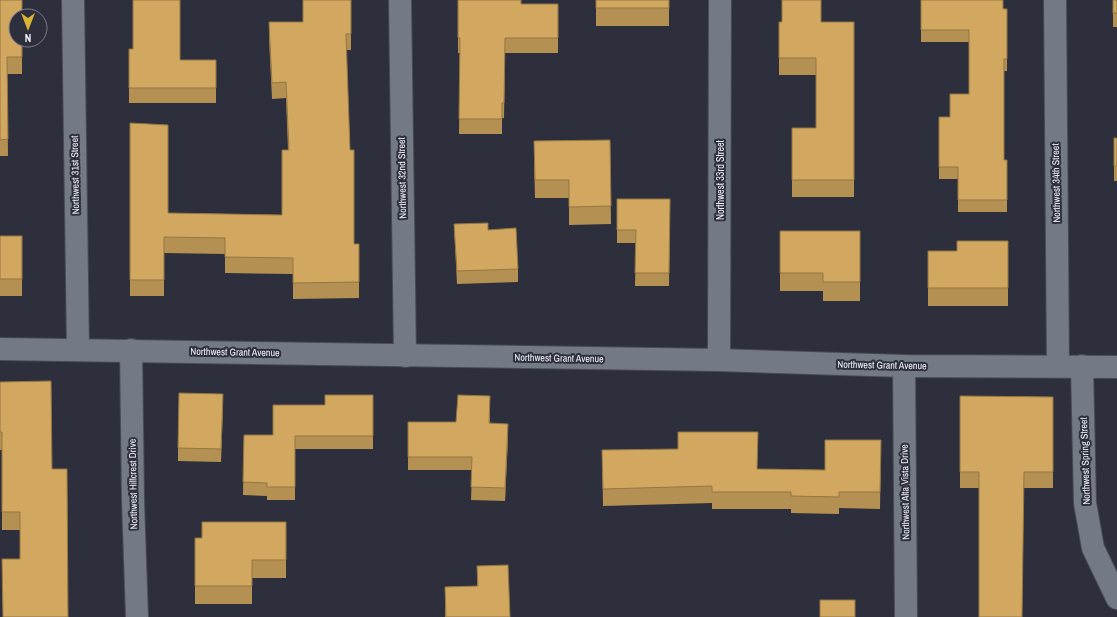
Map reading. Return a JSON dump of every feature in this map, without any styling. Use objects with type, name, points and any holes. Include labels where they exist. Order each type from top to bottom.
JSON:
[{"type":"street","name":"Northwest 31st Street","points":[[73,0],[78,350]]},
{"type":"street","name":"Northwest 32nd Street","points":[[400,0],[405,356]]},
{"type":"street","name":"Northwest 33rd Street","points":[[719,360],[720,0]]},
{"type":"street","name":"Northwest 34th Street","points":[[1055,0],[1058,366]]},
{"type":"street","name":"Northwest Grant Avenue","points":[[0,349],[719,360],[904,366],[1117,367]]},
{"type":"street","name":"Northwest Hillcrest Drive","points":[[131,350],[133,501],[137,617]]},
{"type":"street","name":"Northwest Alta Vista Drive","points":[[904,366],[906,617]]},
{"type":"street","name":"Northwest Spring Street","points":[[1082,366],[1085,503],[1093,548],[1117,598]]},
{"type":"building","points":[[0,0],[22,0],[22,8],[8,8],[8,48],[22,48],[22,57],[7,57],[8,139],[0,140]]},
{"type":"building","points":[[133,0],[180,0],[180,60],[216,60],[216,88],[129,88],[129,49],[133,49]]},
{"type":"building","points":[[303,0],[351,0],[351,34],[346,34],[350,150],[354,150],[354,244],[359,244],[359,282],[293,283],[293,258],[225,257],[225,238],[164,237],[164,280],[130,280],[130,123],[168,125],[168,213],[282,215],[282,150],[289,150],[286,82],[272,83],[269,22],[303,22]]},
{"type":"building","points":[[458,0],[521,0],[521,4],[558,4],[558,38],[505,38],[504,103],[502,103],[502,119],[459,119],[460,38],[458,38]]},
{"type":"building","points":[[596,0],[669,0],[669,8],[596,8]]},
{"type":"building","points":[[782,0],[821,0],[821,22],[854,22],[854,180],[792,180],[792,128],[816,128],[816,58],[779,58],[779,22],[782,22]]},
{"type":"building","points":[[921,0],[1003,0],[1003,9],[1007,9],[1007,59],[1004,59],[1004,160],[1007,160],[1007,200],[958,200],[958,167],[939,167],[939,117],[950,117],[950,94],[969,94],[969,30],[921,30]]},
{"type":"building","points":[[1113,0],[1117,0],[1117,13],[1113,13]]},
{"type":"building","points":[[1114,138],[1117,138],[1117,166],[1114,166]]},
{"type":"building","points":[[610,140],[611,206],[569,207],[569,180],[535,180],[534,141]]},
{"type":"building","points":[[617,199],[670,199],[669,273],[635,273],[636,230],[617,230]]},
{"type":"building","points":[[488,223],[488,230],[516,228],[518,269],[457,271],[454,224]]},
{"type":"building","points":[[780,231],[860,231],[860,282],[823,282],[823,273],[780,273]]},
{"type":"building","points":[[0,236],[22,236],[22,279],[0,279]]},
{"type":"building","points":[[957,241],[1008,241],[1008,288],[928,288],[928,251],[957,251]]},
{"type":"building","points":[[51,381],[52,469],[67,469],[68,617],[3,617],[2,559],[20,559],[20,512],[2,512],[2,432],[0,432],[0,382]]},
{"type":"building","points":[[179,393],[223,394],[221,449],[178,448]]},
{"type":"building","points":[[325,395],[373,395],[373,436],[295,436],[295,487],[267,487],[267,483],[243,482],[244,435],[273,435],[273,405],[325,405]]},
{"type":"building","points":[[458,395],[490,396],[489,423],[508,424],[505,488],[471,487],[472,457],[408,457],[408,422],[456,422]]},
{"type":"building","points":[[960,396],[1053,397],[1053,472],[1024,472],[1022,617],[979,617],[979,472],[960,472]]},
{"type":"building","points":[[678,432],[758,432],[757,469],[825,470],[825,440],[881,440],[880,492],[839,492],[839,497],[791,496],[791,492],[712,492],[712,486],[603,489],[602,450],[678,449]]},
{"type":"building","points":[[202,522],[286,522],[286,560],[252,560],[252,586],[195,586],[195,538],[202,538]]},
{"type":"building","points":[[508,565],[510,617],[446,617],[445,587],[478,586],[477,566]]},
{"type":"building","points":[[820,600],[855,600],[855,617],[820,617]]}]
